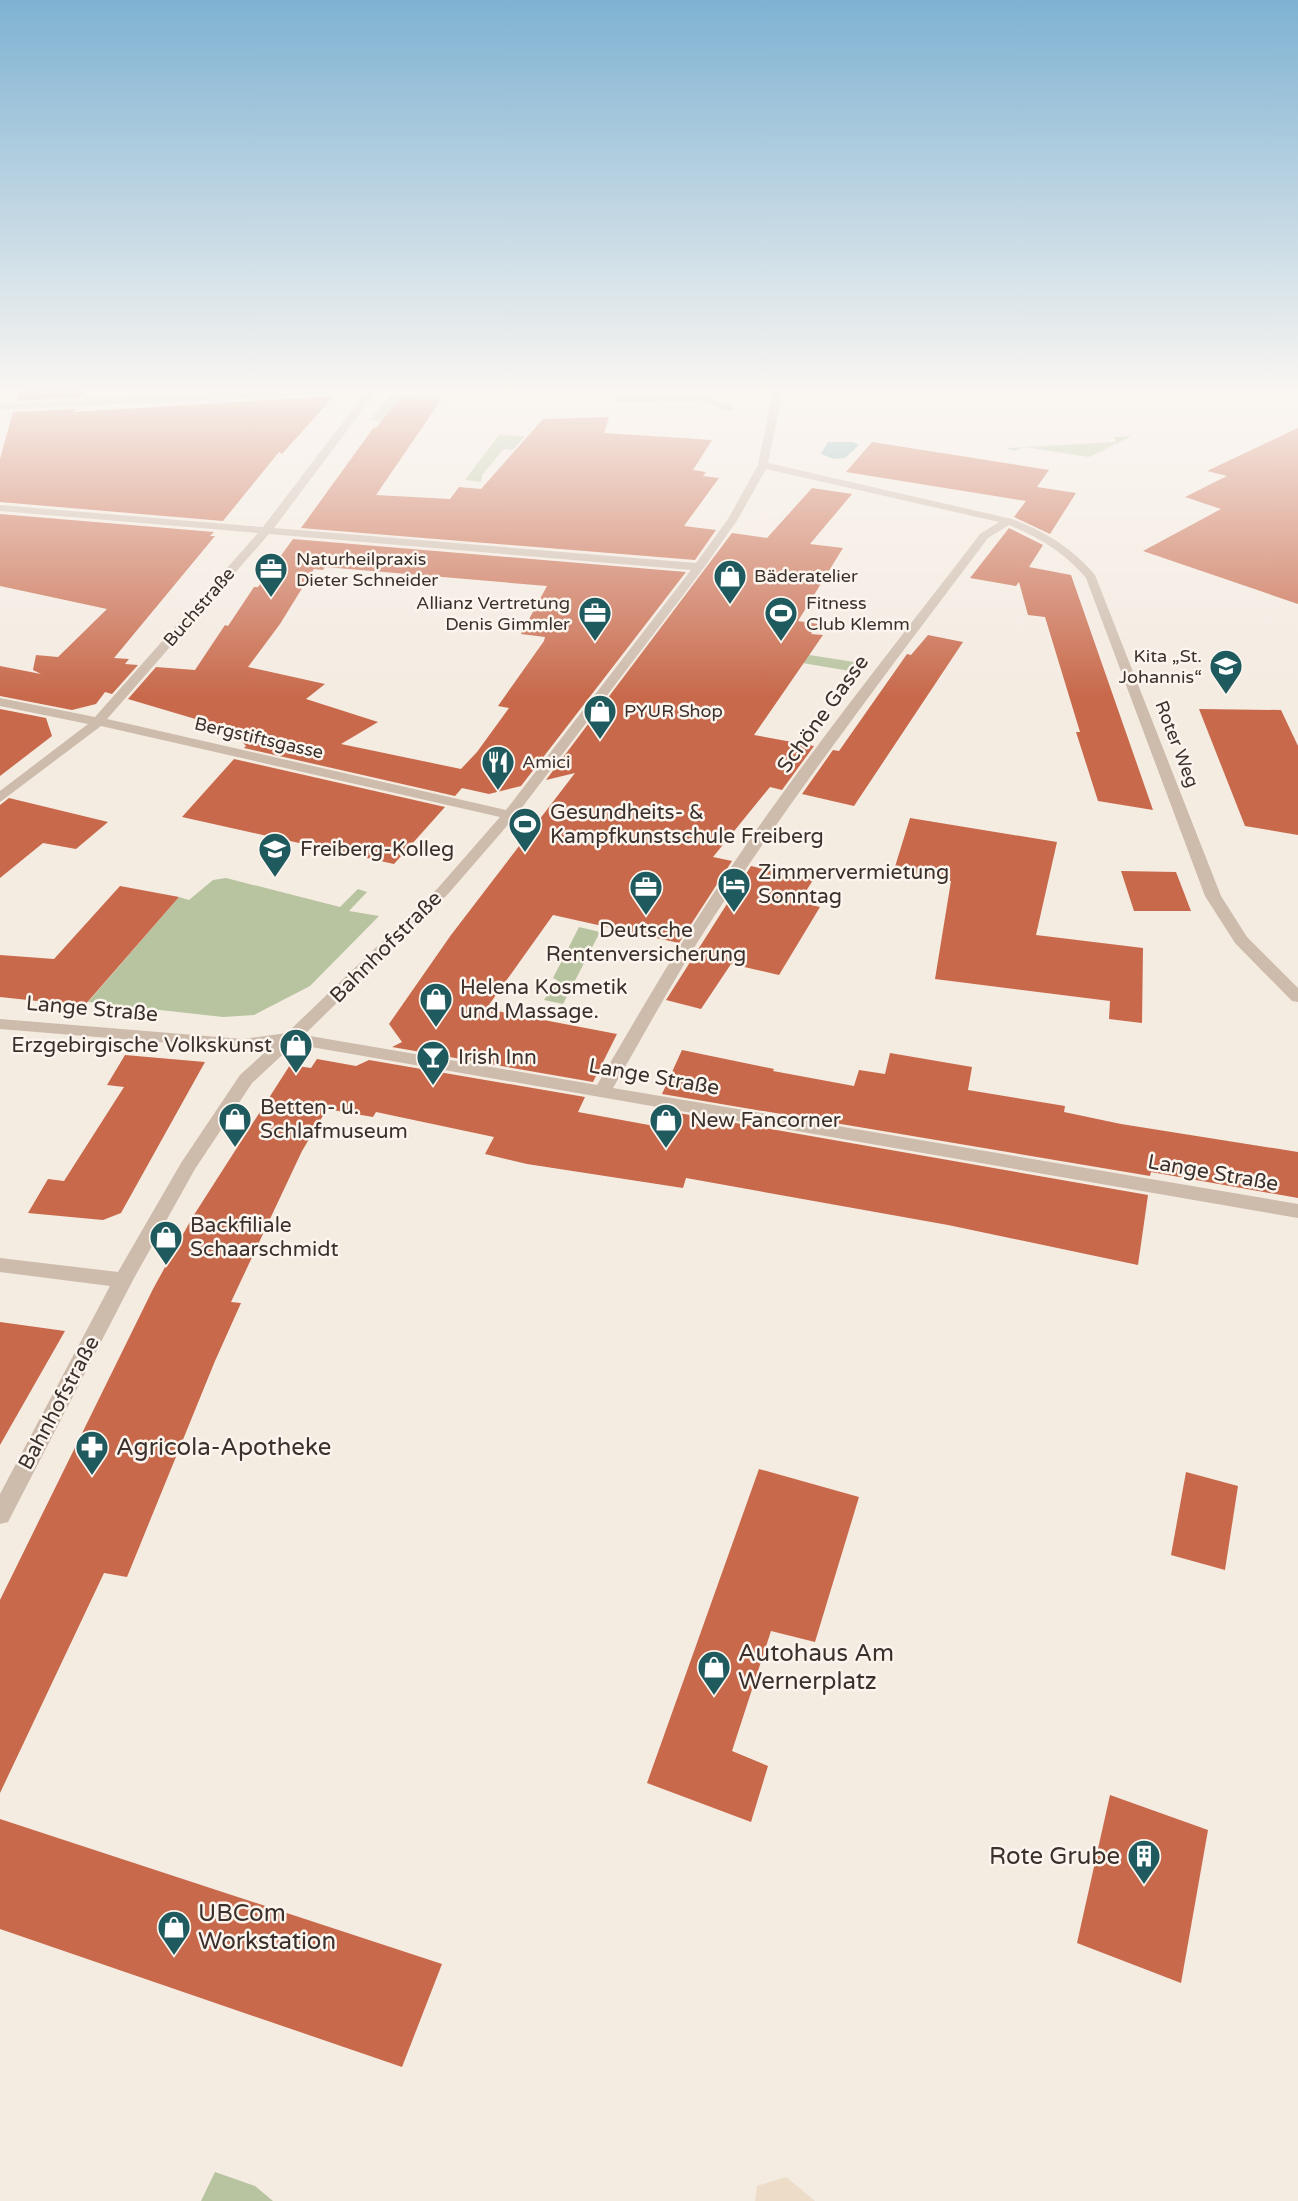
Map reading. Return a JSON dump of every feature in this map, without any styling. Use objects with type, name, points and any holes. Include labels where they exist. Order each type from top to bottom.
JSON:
[{"type":"street","name":"Buchstraße","points":[[0,799],[97,723],[267,529],[297,490]]},
{"type":"street","name":"Bahnhofstraße","points":[[0,1515],[123,1280],[187,1167],[246,1079],[320,1012],[443,891],[509,815],[699,567],[733,519],[749,490]]},
{"type":"street","name":"Roter Weg","points":[[876,490],[1008,521],[1059,546],[1074,557],[1091,577],[1138,693],[1213,896],[1241,940],[1298,997]]},
{"type":"street","points":[[0,508],[699,567]]},
{"type":"street","name":"Schöne Gasse","points":[[602,1091],[703,921],[781,807],[984,536],[1008,521]]},
{"type":"street","name":"Bergstiftsgasse","points":[[0,702],[175,737],[509,815]]},
{"type":"street","name":"Lange Straße","points":[[0,1024],[243,1044],[289,1038],[1298,1211]]},
{"type":"street","points":[[0,1265],[123,1280]]},
{"type":"green space","points":[[747,645],[867,664],[862,673],[743,653]]},
{"type":"green space","points":[[226,878],[340,907],[358,889],[367,892],[349,911],[379,916],[310,986],[254,1015],[223,1017],[88,1002],[179,897],[189,900],[213,880]]},
{"type":"green space","points":[[579,927],[600,932],[563,1004],[544,1000],[557,980],[553,978]]},
{"type":"green space","points":[[215,2172],[255,2186],[273,2201],[201,2201]]},
{"type":"shaded area","points":[[786,2177],[815,2201],[755,2201],[757,2186]]},
{"type":"building","points":[[0,490],[248,490],[223,521],[0,502]]},
{"type":"building","points":[[329,490],[380,490],[376,495],[450,499],[457,490],[710,490],[684,526],[716,530],[695,560],[301,528]]},
{"type":"building","points":[[810,490],[852,494],[810,544],[843,548],[798,621],[818,624],[811,634],[823,635],[754,735],[814,746],[782,790],[770,787],[713,857],[732,861],[679,943],[553,915],[486,1009],[617,1034],[593,1082],[392,1047],[402,1042],[389,1024],[451,935],[575,773],[546,780],[732,533],[767,538]]},
{"type":"building","points":[[956,490],[1055,490],[1076,493],[1050,534],[1014,517],[1026,501]]},
{"type":"building","points":[[1200,490],[1298,490],[1298,604],[1143,551],[1221,509],[1185,497]]},
{"type":"building","points":[[0,514],[214,532],[210,536],[215,536],[114,658],[129,659],[125,664],[138,665],[112,694],[105,692],[96,704],[72,710],[0,696],[0,666],[41,674],[33,670],[36,655],[58,657],[107,609],[0,586]]},
{"type":"building","points":[[1009,528],[1043,545],[1029,567],[1071,575],[1153,810],[1098,801],[1045,617],[1028,615],[1019,582],[1016,586],[970,578]]},
{"type":"building","points":[[293,539],[686,572],[521,786],[489,794],[462,788],[455,796],[244,748],[246,746],[224,722],[219,726],[128,699],[156,667],[195,670],[225,625],[228,626],[254,587],[258,587]],"holes":[[[325,567],[547,586],[521,634],[545,637],[544,641],[498,706],[509,708],[461,769],[341,744],[378,722],[306,699],[325,684],[248,667],[280,624],[314,569],[323,570]]]},
{"type":"building","points":[[928,635],[963,642],[854,806],[802,794],[833,750],[839,751],[907,654],[911,655]]},
{"type":"building","points":[[0,709],[46,718],[52,736],[0,776]]},
{"type":"building","points":[[1199,709],[1281,710],[1298,746],[1298,835],[1245,826]]},
{"type":"building","points":[[234,759],[445,807],[394,864],[182,817]]},
{"type":"building","points":[[9,798],[108,822],[76,849],[43,843],[0,878],[0,805]]},
{"type":"building","points":[[910,818],[1057,842],[1036,935],[1143,948],[1142,1023],[1109,1019],[1110,1001],[935,979],[951,881],[894,870]]},
{"type":"building","points":[[751,866],[813,880],[799,902],[820,907],[779,975],[731,964],[701,1009],[666,1000]]},
{"type":"building","points":[[1121,871],[1176,872],[1191,911],[1134,911]]},
{"type":"building","points":[[120,886],[179,897],[84,1006],[0,997],[0,955],[54,959]]},
{"type":"building","points":[[682,1050],[854,1086],[859,1070],[885,1074],[890,1053],[972,1067],[968,1090],[1065,1106],[1064,1112],[1121,1124],[1298,1152],[1298,1198],[1151,1172],[1150,1176],[662,1094]]},
{"type":"building","points":[[125,1055],[205,1062],[121,1213],[103,1220],[28,1213],[48,1179],[64,1181],[124,1087],[107,1085]]},
{"type":"building","points":[[317,1059],[356,1066],[369,1060],[585,1097],[578,1112],[649,1125],[656,1109],[1148,1195],[1138,1265],[948,1225],[686,1178],[683,1188],[527,1164],[485,1154],[494,1137],[376,1112],[373,1117],[327,1109],[302,1151],[231,1302],[241,1303],[127,1577],[104,1573],[0,1793],[0,1600],[153,1289],[192,1218],[290,1065],[311,1068]]},
{"type":"building","points":[[0,1322],[65,1331],[0,1445]]},
{"type":"building","name":"Autohaus Am Wernerplatz","points":[[759,1469],[859,1497],[815,1642],[771,1631],[732,1751],[768,1766],[751,1822],[647,1783]]},
{"type":"building","points":[[1186,1472],[1238,1486],[1225,1570],[1171,1555]]},
{"type":"building","name":"Rote Grube","points":[[1110,1795],[1208,1830],[1181,1983],[1077,1943]]},
{"type":"building","points":[[0,1819],[442,1964],[402,2067],[0,1929]]},
{"type":"place","name":"Naturheilpraxis Dieter Schneider","points":[[271,599]]},
{"type":"place","name":"Bäderatelier","points":[[730,606]]},
{"type":"place","name":"Allianz Vertretung Denis Gimmler","points":[[595,643]]},
{"type":"place","name":"Fitness Club Klemm","points":[[781,643]]},
{"type":"place","name":"Kita „St. Johannis“","points":[[1226,696]]},
{"type":"place","name":"PYUR Shop","points":[[600,741]]},
{"type":"place","name":"Amici","points":[[498,792]]},
{"type":"place","name":"Gesundheits- & Kampfkunstschule Freiberg","points":[[525,854]]},
{"type":"place","name":"Freiberg-Kolleg","points":[[275,879]]},
{"type":"place","name":"Zimmervermietung Sonntag","points":[[734,914]]},
{"type":"place","name":"Deutsche Rentenversicherung","points":[[646,917]]},
{"type":"place","name":"Helena Kosmetik und Massage.","points":[[436,1029]]},
{"type":"place","name":"Erzgebirgische Volkskunst","points":[[296,1075]]},
{"type":"place","name":"Irish Inn","points":[[433,1087]]},
{"type":"place","name":"Betten- u. Schlafmuseum","points":[[235,1149]]},
{"type":"place","name":"New Fancorner","points":[[666,1150]]},
{"type":"place","name":"Backfiliale Schaarschmidt","points":[[166,1267]]},
{"type":"place","name":"Agricola-Apotheke","points":[[92,1477]]},
{"type":"place","name":"Autohaus Am Wernerplatz","points":[[714,1697]]},
{"type":"place","name":"Rote Grube","points":[[1144,1886]]},
{"type":"place","name":"UBCom Workstation","points":[[174,1957]]}]
